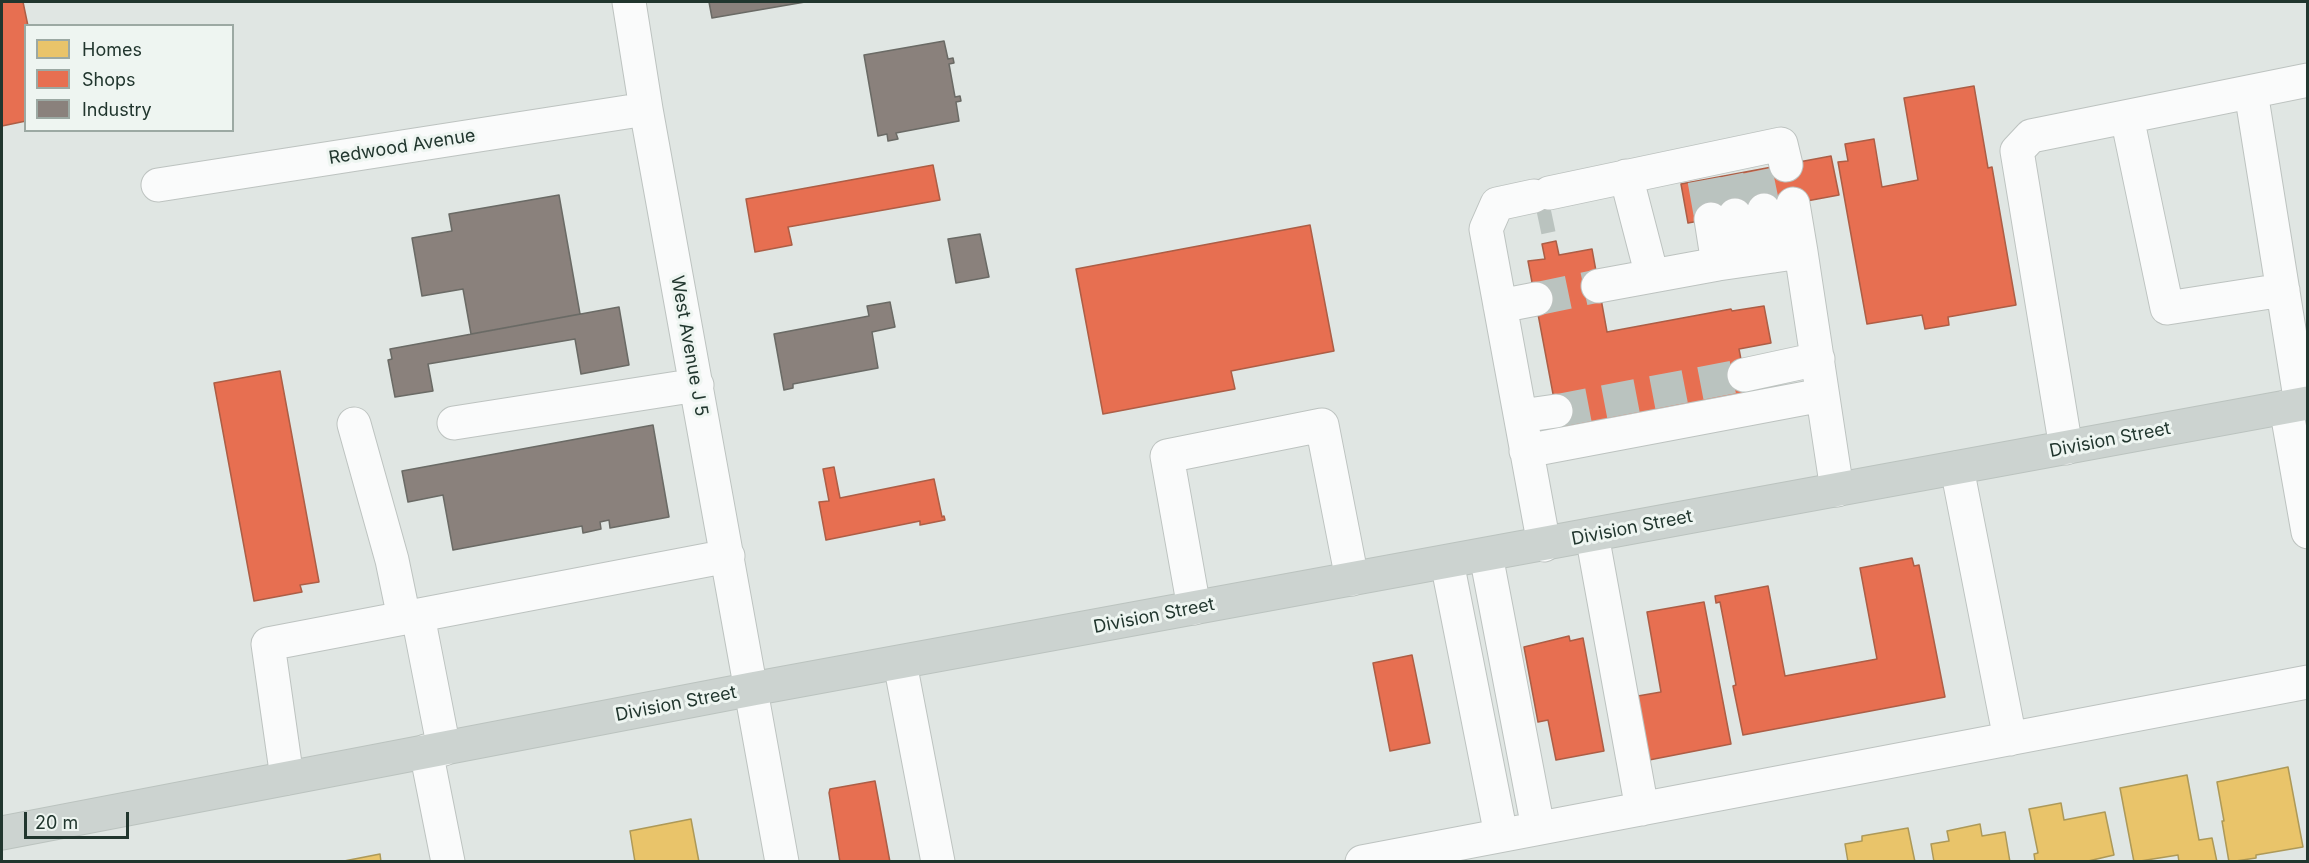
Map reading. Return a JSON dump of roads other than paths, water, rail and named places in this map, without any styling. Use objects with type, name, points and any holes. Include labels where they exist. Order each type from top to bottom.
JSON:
[{"type":"main road","name":"Division Street","points":[[2,833],[752,689],[2298,405]]},
{"type":"street","name":"West Avenue J 5","points":[[629,2],[646,109],[782,861]]},
{"type":"street","points":[[2066,448],[2017,151],[2031,136],[2307,81]]},
{"type":"street","points":[[2251,92],[2283,290],[2298,405],[2307,532]]},
{"type":"street","name":"Redwood Avenue","points":[[158,185],[646,109]]},
{"type":"street","points":[[2127,117],[2167,308],[2283,290]]},
{"type":"street","points":[[1544,545],[1486,228],[1497,204],[1543,206],[1588,186],[1626,176],[1741,163]]},
{"type":"street","points":[[1626,176],[1652,276]]},
{"type":"street","points":[[1759,258],[1751,212],[1759,258],[1818,359],[1837,490]]},
{"type":"street","points":[[1598,286],[1759,258]]},
{"type":"street","points":[[1500,306],[1536,299]]},
{"type":"street","points":[[1744,375],[1818,359]]},
{"type":"street","points":[[454,423],[697,386]]},
{"type":"street","points":[[1526,451],[1822,395]]},
{"type":"street","points":[[1521,416],[1556,411]]},
{"type":"street","points":[[354,424],[392,561],[411,617],[435,750],[448,861]]},
{"type":"street","points":[[1194,609],[1167,456],[1322,425],[1352,579]]},
{"type":"street","points":[[1956,468],[2010,739]]},
{"type":"street","points":[[1592,535],[1641,808]]},
{"type":"street","points":[[1486,555],[1538,828]]},
{"type":"street","points":[[287,778],[268,644],[728,556]]},
{"type":"street","points":[[1447,562],[1501,835]]},
{"type":"street","points":[[900,663],[938,861]]},
{"type":"street","points":[[1362,861],[2307,682]]},
{"type":"tunnel","points":[[1756,171],[1764,210]]},
{"type":"tunnel","points":[[1727,176],[1735,215]]},
{"type":"tunnel","points":[[1704,180],[1711,219]]},
{"type":"tunnel","points":[[1538,218],[1552,215]]},
{"type":"tunnel","points":[[1536,299],[1598,286]]},
{"type":"tunnel","points":[[1556,411],[1744,375]]}]
